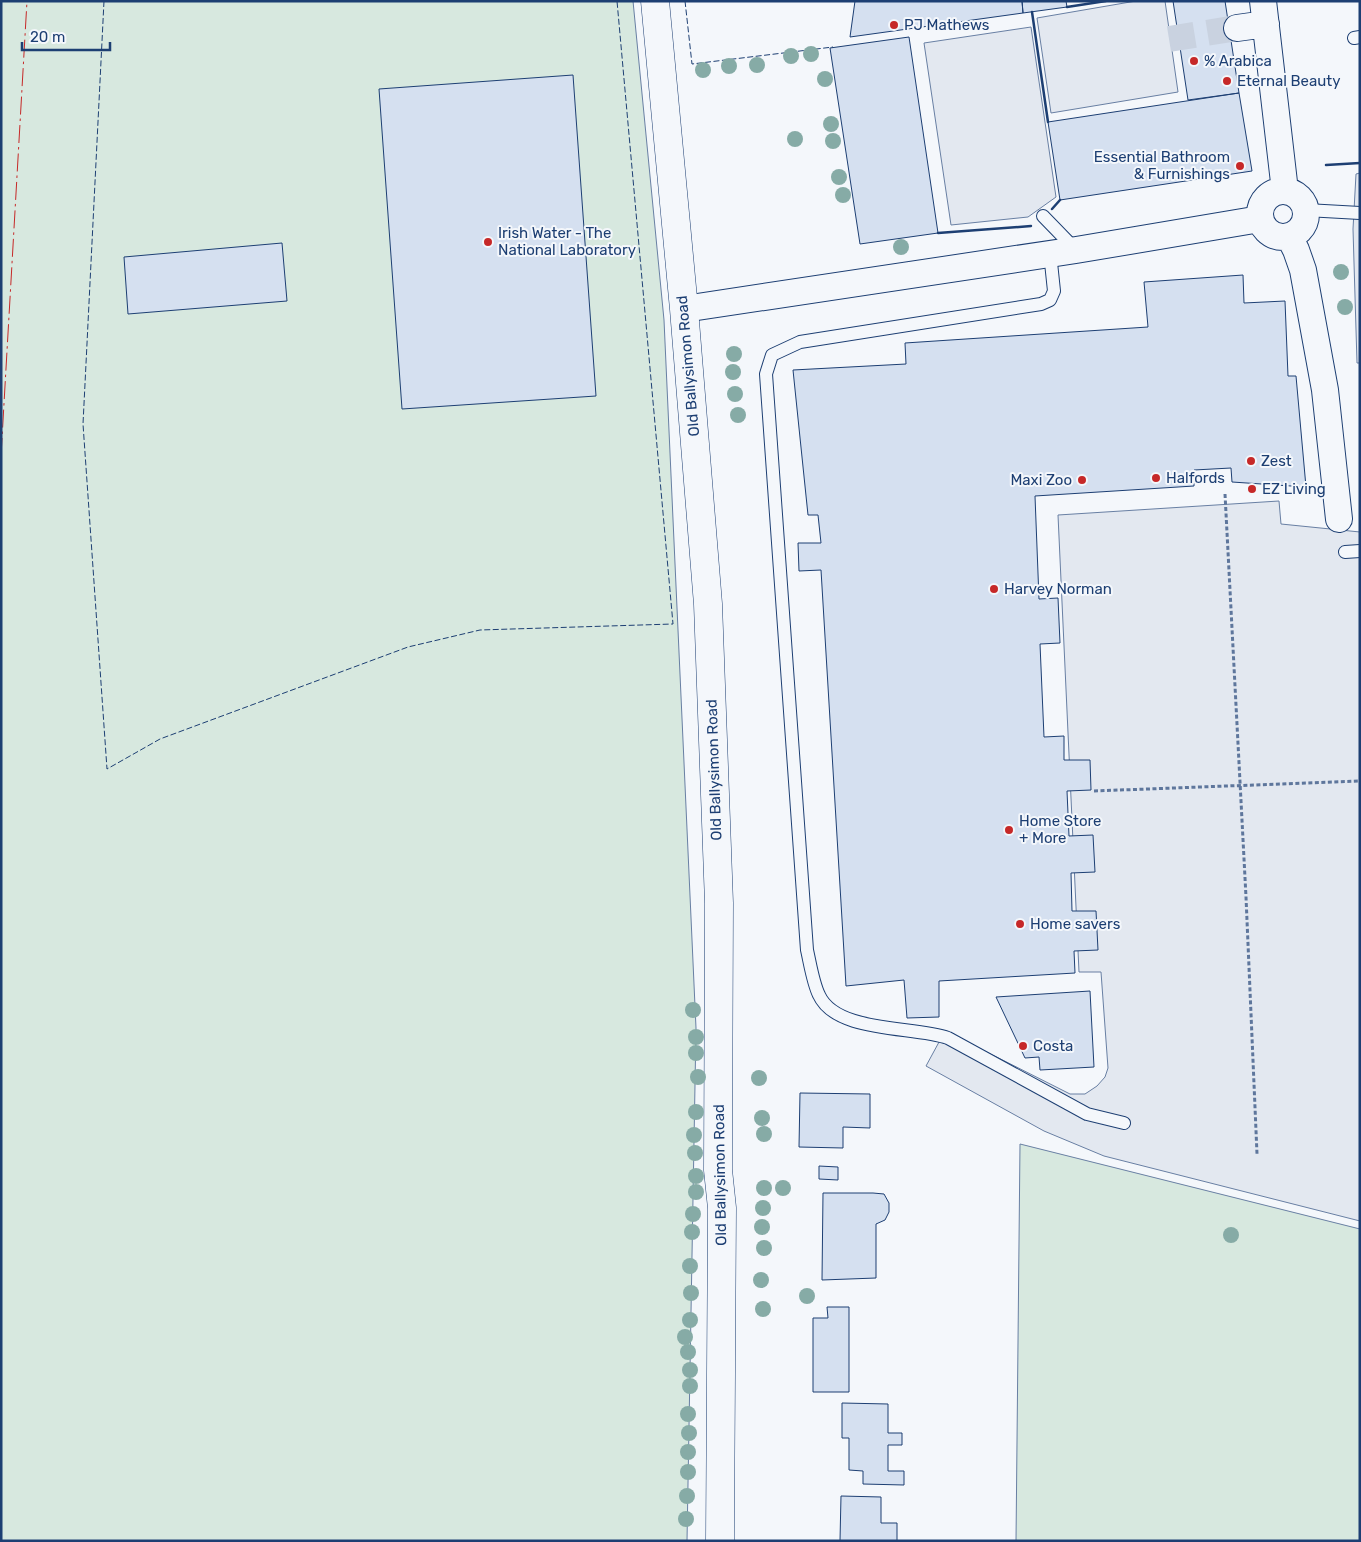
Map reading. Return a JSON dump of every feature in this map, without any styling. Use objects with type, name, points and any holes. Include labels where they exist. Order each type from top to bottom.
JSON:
[{"type":"street","name":"Old Ballysimon Road","points":[[655,1],[684,309],[708,604],[719,903],[718,1170],[722,1208],[720,1541]]},
{"type":"street","points":[[1237,28],[1265,13],[1285,191]]},
{"type":"street","points":[[1277,191],[1293,193],[1304,203],[1306,210],[1304,225],[1299,232],[1278,238],[1270,235],[1264,229],[1259,214],[1264,200],[1270,194],[1277,191]]},
{"type":"street","points":[[684,309],[1076,250],[1260,219]]},
{"type":"street","points":[[1289,236],[1303,270],[1325,390],[1339,519]]},
{"type":"lane","points":[[1306,210],[1360,213]]},
{"type":"lane","points":[[1043,216],[1076,250]]},
{"type":"lane","points":[[1050,254],[1054,291],[1050,300],[1041,304],[800,342],[772,355],[766,374],[807,950],[819,995],[836,1014],[860,1022],[901,1031],[930,1033],[948,1038],[1087,1114],[1124,1123]]},
{"type":"lane","points":[[1345,552],[1360,551]]},
{"type":"path","points":[[1225,494],[1257,1154]]},
{"type":"path","points":[[1094,791],[1360,781]]},
{"type":"shaded area","points":[[1,1],[633,1],[664,320],[696,1028],[687,1541],[1,1541]]},
{"type":"shaded area","points":[[1136,1],[1165,1],[1178,92],[1051,113],[1037,18]]},
{"type":"shaded area","points":[[1031,27],[1056,197],[1028,217],[951,225],[924,43]]},
{"type":"shaded area","points":[[1360,173],[1360,363],[1357,363],[1353,229],[1356,174]]},
{"type":"shaded area","points":[[1279,501],[1281,524],[1360,532],[1360,1221],[1104,1156],[1044,1131],[926,1066],[945,1031],[1070,1094],[1085,1094],[1097,1086],[1105,1077],[1108,1068],[1101,972],[1079,972],[1058,515]]},
{"type":"shaded area","points":[[1020,1144],[1360,1229],[1360,1541],[1016,1541]]},
{"type":"building","name":"PJ Mathews","points":[[855,1],[1022,1],[1023,13],[850,37]]},
{"type":"building","points":[[1022,1],[1066,1],[1067,7],[1023,13]]},
{"type":"building","points":[[1173,1],[1225,1],[1239,93],[1188,100]]},
{"type":"building","points":[[909,37],[938,233],[860,244],[830,48]]},
{"type":"building","name":"Irish Water - The National Laboratory","points":[[573,75],[596,396],[402,409],[379,89]]},
{"type":"building","points":[[1239,93],[1252,171],[1060,200],[1048,122]]},
{"type":"building","points":[[282,243],[287,301],[128,314],[124,257]]},
{"type":"building","points":[[1243,275],[1244,303],[1285,301],[1288,376],[1296,376],[1306,487],[1232,482],[1231,468],[1194,470],[1194,486],[1035,496],[1039,599],[1058,598],[1060,643],[1040,644],[1044,737],[1064,736],[1064,760],[1090,760],[1091,790],[1067,791],[1069,836],[1093,835],[1095,872],[1071,873],[1072,911],[1096,911],[1098,950],[1074,951],[1075,973],[939,981],[939,1017],[907,1018],[904,980],[846,986],[821,570],[799,571],[798,543],[821,543],[818,515],[808,515],[793,370],[906,364],[905,343],[1148,327],[1144,282]]},
{"type":"building","points":[[1090,991],[1094,1067],[1040,1070],[1039,1057],[1025,1058],[996,997]]},
{"type":"building","points":[[800,1093],[870,1094],[870,1128],[843,1127],[843,1148],[799,1147]]},
{"type":"building","points":[[819,1166],[838,1167],[838,1180],[819,1179]]},
{"type":"building","points":[[823,1193],[884,1194],[889,1203],[889,1212],[885,1220],[876,1224],[876,1278],[822,1280]]},
{"type":"building","points":[[827,1307],[849,1307],[849,1392],[813,1392],[813,1318],[828,1318]]},
{"type":"building","points":[[842,1403],[888,1404],[888,1433],[902,1433],[902,1445],[888,1445],[888,1471],[904,1471],[904,1485],[863,1484],[863,1471],[849,1470],[849,1438],[842,1438]]},
{"type":"building","points":[[841,1496],[881,1497],[881,1523],[897,1523],[897,1541],[840,1541]]},
{"type":"tunnel","points":[[1169,39],[1237,28]]},
{"type":"fence","points":[[104,1],[83,424],[107,769],[160,739],[408,647],[480,630],[673,624],[617,1]]},
{"type":"fence","points":[[685,1],[692,64],[833,47]]},
{"type":"wall","points":[[1067,7],[1106,1]]},
{"type":"wall","points":[[1032,12],[1048,122]]},
{"type":"wall","points":[[1326,165],[1360,163]]},
{"type":"wall","points":[[1052,209],[1060,200]]},
{"type":"wall","points":[[938,233],[1031,226]]},
{"type":"power","points":[[1,456],[27,1]]},
{"type":"place","name":"PJ Mathews","points":[[894,25]]},
{"type":"place","name":"% Arabica","points":[[1194,61]]},
{"type":"place","name":"Eternal Beauty","points":[[1227,81]]},
{"type":"place","name":"Essential Bathroom & Furnishings","points":[[1240,166]]},
{"type":"place","name":"Irish Water - The National Laboratory","points":[[488,242]]},
{"type":"place","name":"Zest","points":[[1251,461]]},
{"type":"place","name":"Halfords","points":[[1156,478]]},
{"type":"place","name":"Maxi Zoo","points":[[1082,480]]},
{"type":"place","name":"EZ Living","points":[[1252,489]]},
{"type":"place","name":"Harvey Norman","points":[[994,589]]},
{"type":"place","name":"Home Store + More","points":[[1009,830]]},
{"type":"place","name":"Home savers","points":[[1020,924]]},
{"type":"place","name":"Costa","points":[[1023,1046]]}]
